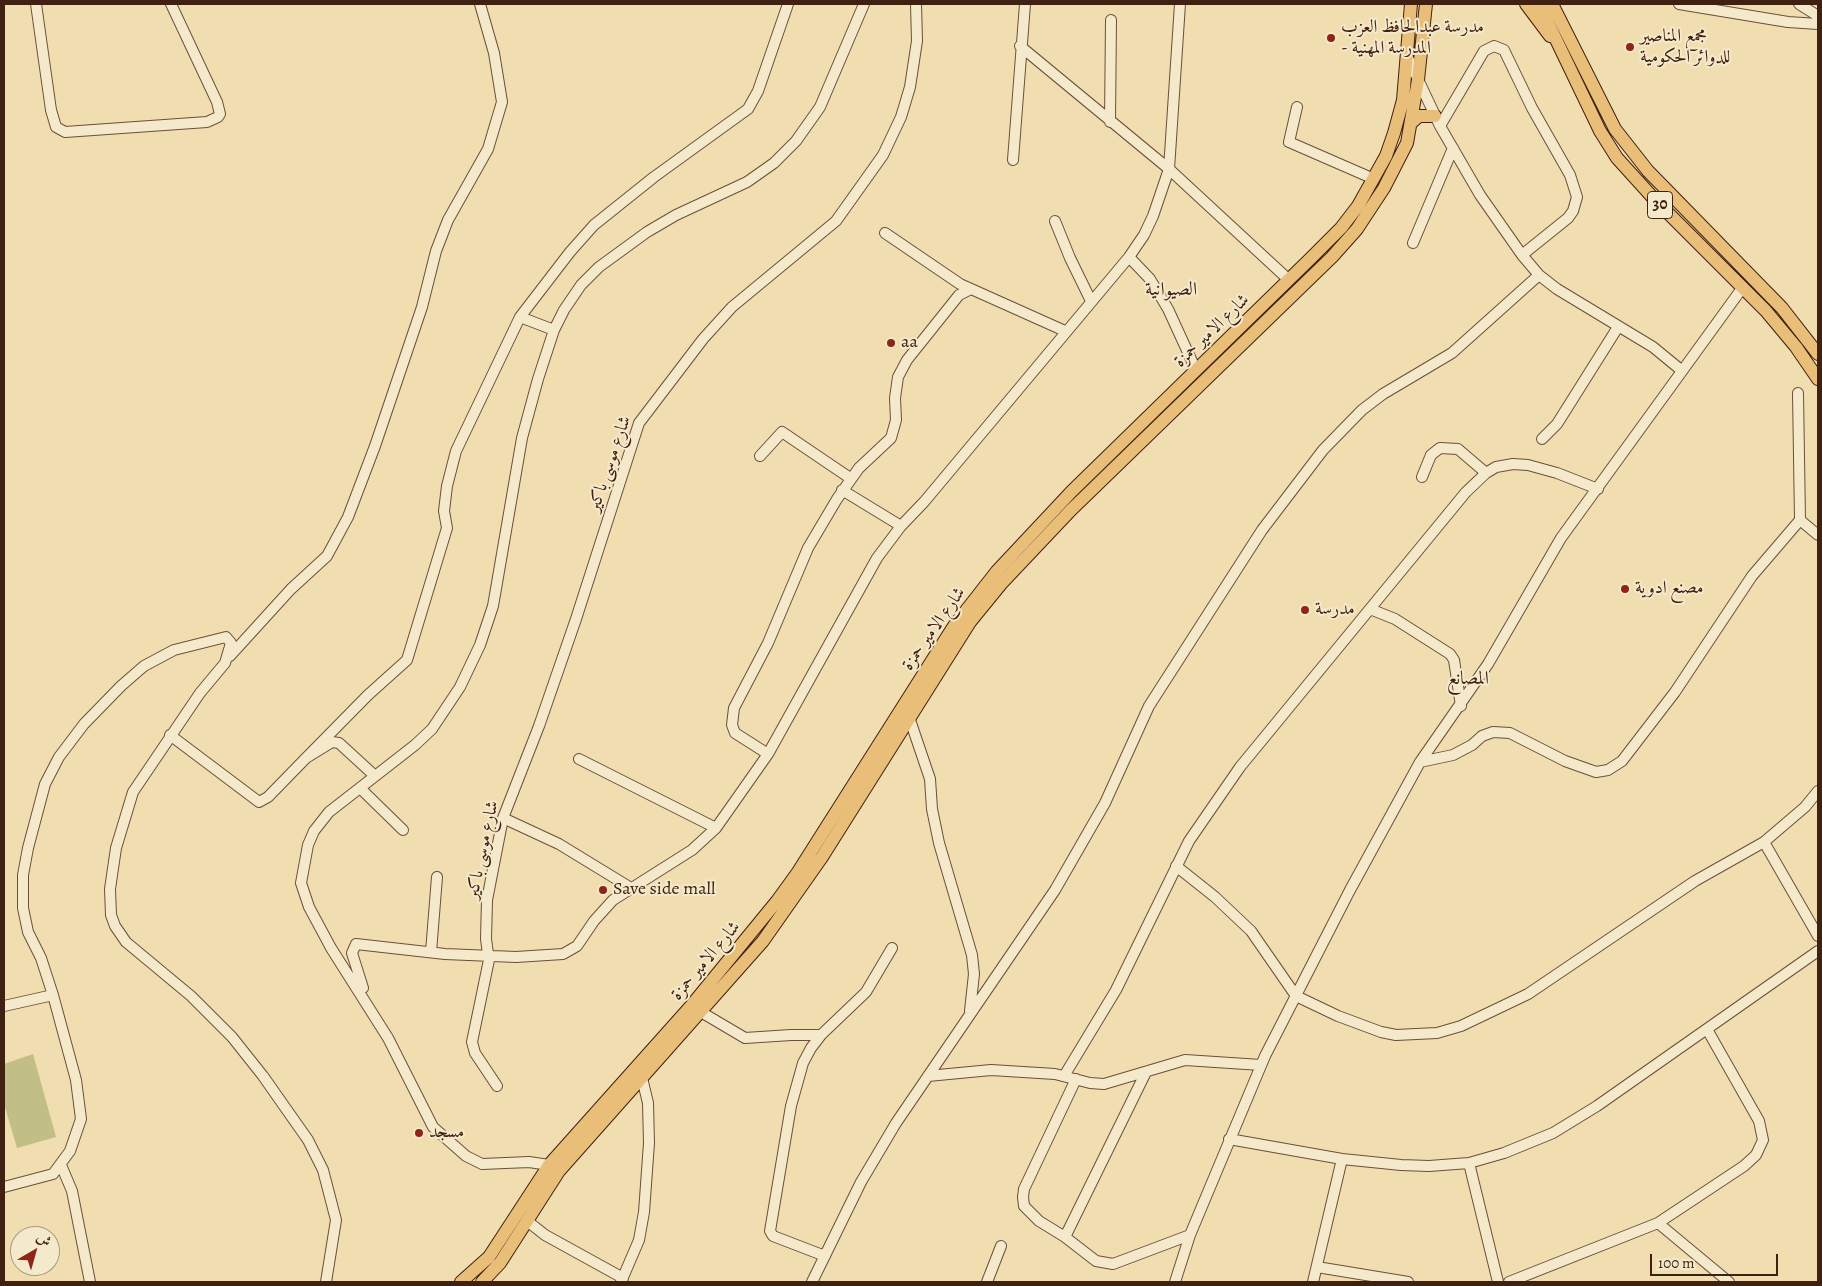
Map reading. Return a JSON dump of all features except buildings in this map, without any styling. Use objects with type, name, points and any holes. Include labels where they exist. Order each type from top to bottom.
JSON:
[{"type":"main road","name":"شارع الامير حمزة","points":[[461,1282],[489,1257],[549,1165],[642,1078],[702,1012],[779,919],[822,857],[860,784],[954,626],[998,571],[1072,491],[1289,280],[1341,228],[1358,206],[1386,156],[1403,100],[1411,4]]},
{"type":"main road","name":"شارع الامير حمزة","points":[[482,1282],[500,1263],[584,1133],[764,917],[798,872],[909,716],[970,622],[1024,559],[1071,510],[1346,242],[1370,209],[1397,165],[1406,143],[1418,80],[1426,4]]},
{"type":"main road","points":[[1526,4],[1544,30],[1558,44]]},
{"type":"main road","name":"30","points":[[1538,4],[1600,131],[1617,158],[1655,200],[1744,287],[1796,347],[1818,379]]},
{"type":"main road","name":"30","points":[[1552,4],[1620,135],[1648,171],[1782,308],[1818,354]]},
{"type":"main road","points":[[1410,17],[1425,19]]},
{"type":"main road","points":[[1411,123],[1419,116],[1429,114],[1437,121]]},
{"type":"street","points":[[36,4],[50,110],[56,127],[65,132],[207,122],[218,117],[220,108],[171,4]]},
{"type":"street","points":[[326,1282],[336,1220],[323,1170],[308,1140],[268,1083],[232,1037],[191,996],[126,942],[113,921],[110,889],[116,848],[129,802],[140,780],[170,735],[228,658],[291,590],[327,556],[355,499],[422,307],[436,250],[448,220],[488,149],[502,102],[494,53],[480,4]]},
{"type":"street","points":[[170,735],[259,802],[268,797],[368,695],[407,660],[447,528],[444,511],[447,486],[456,451],[520,317],[570,252],[594,225],[654,177],[748,109],[758,91],[788,4]]},
{"type":"street","points":[[549,1165],[529,1162],[482,1164],[466,1156],[438,1132],[430,1121],[366,999],[327,941],[309,907],[301,883],[308,845],[314,831],[329,812],[432,728],[455,697],[480,645],[493,606],[522,438],[554,330],[564,310],[577,291],[599,268],[647,232],[763,173],[796,140],[820,107],[864,4]]},
{"type":"street","name":"شارع موسى باكير","points":[[490,956],[488,954],[486,938],[488,900],[504,818],[540,726],[639,423],[703,339],[732,307],[836,221],[883,155],[901,117],[910,87],[917,41],[916,4]]},
{"type":"street","points":[[1013,160],[1020,46],[1025,4]]},
{"type":"street","points":[[366,999],[352,953],[356,944],[490,956],[563,954],[577,946],[594,921],[613,900],[692,850],[716,828],[768,754],[877,558],[901,526],[924,502],[1065,331],[1129,257],[1154,216],[1169,169],[1180,4]]},
{"type":"street","points":[[1679,4],[1788,22],[1818,24]]},
{"type":"street","points":[[1800,4],[1818,16]]},
{"type":"street","points":[[1110,122],[1111,20]]},
{"type":"street","points":[[1020,46],[1169,169],[1289,280]]},
{"type":"street","points":[[1437,121],[1484,51],[1494,46],[1504,50],[1532,108],[1570,175],[1577,197],[1576,205],[1568,218],[1522,255]]},
{"type":"street","points":[[1408,58],[1437,121],[1480,195],[1522,255],[1539,275],[1585,308],[1653,347],[1681,370]]},
{"type":"street","points":[[1297,107],[1289,142],[1374,179]]},
{"type":"street","points":[[1414,242],[1454,148]]},
{"type":"street","points":[[1055,221],[1070,258],[1091,301]]},
{"type":"street","points":[[886,233],[971,289],[1065,331]]},
{"type":"street","points":[[1129,257],[1150,279],[1168,309],[1196,370]]},
{"type":"street","points":[[812,1282],[866,1174],[915,1092],[928,1076],[1055,890],[1105,803],[1149,706],[1262,530],[1323,450],[1362,410],[1383,394],[1452,353],[1539,275]]},
{"type":"street","points":[[1175,1282],[1190,1235],[1261,1065],[1350,890],[1420,762],[1488,664],[1561,538],[1598,489],[1681,370],[1744,287]]},
{"type":"street","points":[[768,754],[736,733],[732,725],[732,713],[768,643],[808,548],[850,478],[891,438],[896,420],[895,398],[898,377],[907,360],[959,295],[971,289]]},
{"type":"street","points":[[520,317],[554,330]]},
{"type":"street","points":[[1542,439],[1557,424],[1618,327]]},
{"type":"street","points":[[1798,393],[1798,502],[1800,520],[1818,535]]},
{"type":"street","points":[[760,456],[782,432],[850,478]]},
{"type":"street","points":[[1422,478],[1431,455],[1440,448],[1458,450],[1486,473]]},
{"type":"street","points":[[1064,1076],[1116,990],[1189,841],[1240,767],[1466,492],[1486,473],[1496,467],[1513,464],[1528,465],[1598,489]]},
{"type":"street","points":[[842,490],[901,526]]},
{"type":"street","points":[[1420,762],[1453,755],[1472,745],[1482,736],[1493,732],[1510,733],[1580,768],[1596,772],[1608,770],[1622,761],[1653,723],[1752,576],[1800,520]]},
{"type":"street","points":[[1370,609],[1395,619],[1450,654],[1454,660],[1460,706]]},
{"type":"street","points":[[4,1186],[48,1177],[61,1165],[76,1136],[81,1110],[76,1080],[53,995],[41,958],[28,932],[23,893],[28,848],[38,803],[52,767],[66,746],[101,706],[150,661],[174,650],[226,636],[231,643],[228,658]]},
{"type":"street","points":[[909,716],[930,779],[932,810],[939,843],[972,955],[974,974],[970,1012]]},
{"type":"street","points":[[306,758],[326,744],[336,741],[375,776]]},
{"type":"street","points":[[579,759],[716,828]]},
{"type":"street","points":[[360,788],[403,830]]},
{"type":"street","points":[[1176,866],[1215,897],[1251,931],[1296,996],[1338,1016],[1396,1035],[1437,1033],[1461,1026],[1528,994],[1695,882],[1764,842],[1794,817],[1818,791]]},
{"type":"street","points":[[504,818],[559,844],[631,888]]},
{"type":"street","points":[[1764,842],[1818,936]]},
{"type":"street","points":[[431,952],[437,877]]},
{"type":"street","points":[[825,1256],[773,1236],[770,1231],[798,1079],[803,1063],[821,1035],[866,992],[892,948]]},
{"type":"street","points":[[1229,1139],[1342,1159],[1429,1166],[1469,1163],[1526,1146],[1597,1106],[1708,1031],[1818,951]]},
{"type":"street","points":[[490,956],[472,1042],[473,1049],[497,1086]]},
{"type":"street","points":[[4,1006],[53,995]]},
{"type":"street","points":[[702,1012],[745,1038],[791,1034],[821,1035]]},
{"type":"street","points":[[1509,1282],[1658,1223],[1756,1156],[1763,1140],[1759,1121],[1708,1031]]},
{"type":"street","points":[[928,1076],[991,1070],[1064,1076],[1090,1084],[1104,1084],[1185,1060],[1261,1065]]},
{"type":"street","points":[[1065,1237],[1146,1072]]},
{"type":"street","points":[[526,1220],[545,1235],[622,1280],[639,1240],[644,1212],[649,1143],[648,1111],[642,1078]]},
{"type":"street","points":[[1076,1079],[1024,1189],[1024,1206],[1039,1221],[1065,1237],[1096,1261],[1113,1264],[1190,1235]]},
{"type":"street","points":[[1313,1282],[1342,1159]]},
{"type":"street","points":[[1469,1163],[1498,1282]]},
{"type":"street","points":[[61,1165],[72,1191],[90,1282]]},
{"type":"street","points":[[1658,1223],[1729,1282]]},
{"type":"street","points":[[987,1282],[1001,1246]]},
{"type":"street","points":[[1317,1268],[1408,1282]]},
{"type":"shaded area","points":[[33,1054],[56,1137],[17,1148],[4,1104],[4,1064]]},
{"type":"place","name":"مدرسة عبدالحافظ العزب - المدرسة المهنية","points":[[1331,38]]},
{"type":"place","name":"مجمع المناصير للدوائر الحكومية","points":[[1630,47]]},
{"type":"place","name":"aa","points":[[891,343]]},
{"type":"place","name":"مصنع ادوية","points":[[1625,589]]},
{"type":"place","name":"مدرسة","points":[[1305,610]]},
{"type":"place","name":"Save side mall","points":[[603,890]]},
{"type":"place","name":"مسجد","points":[[419,1133]]},
{"type":"district","name":"الصيوانية","points":[[1171,290]]},
{"type":"district","name":"المصانع","points":[[1468,679]]}]
